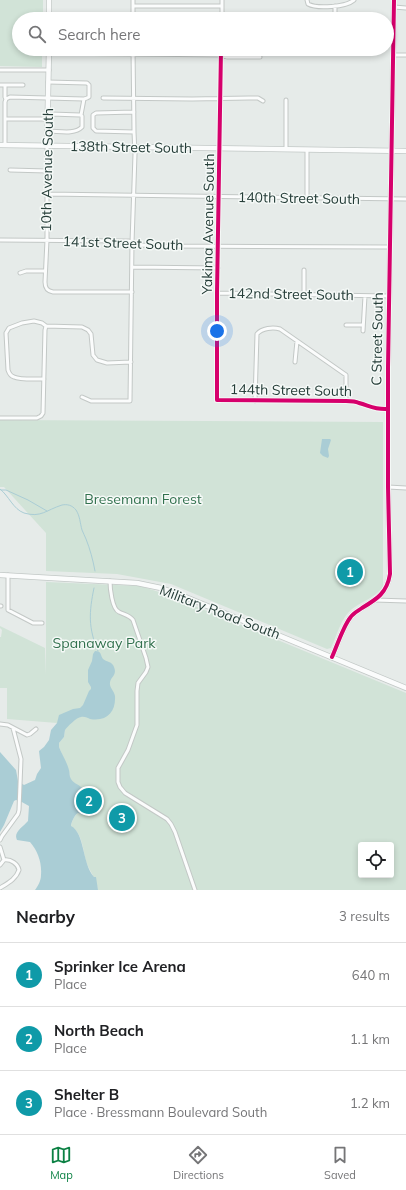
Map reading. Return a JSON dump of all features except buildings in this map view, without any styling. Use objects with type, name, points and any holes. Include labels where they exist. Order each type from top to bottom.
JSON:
[{"type":"street","points":[[49,0],[49,12]]},
{"type":"street","points":[[133,0],[134,12]]},
{"type":"street","points":[[222,0],[222,12]]},
{"type":"street","points":[[307,0],[307,3],[310,6],[346,5],[354,0]]},
{"type":"street","name":"C Street South","points":[[394,0],[394,12]]},
{"type":"street","points":[[134,6],[222,6]]},
{"type":"street","points":[[335,6],[335,12]]},
{"type":"street","points":[[394,7],[406,8]]},
{"type":"street","points":[[394,55],[406,55]]},
{"type":"street","name":"10th Avenue South","points":[[49,56],[47,240],[45,285],[50,291],[60,292],[132,292]]},
{"type":"street","points":[[82,397],[91,401],[130,401],[135,154],[134,56]]},
{"type":"street","name":"Yakima Avenue South","points":[[217,400],[217,293],[220,197],[221,56]]},
{"type":"street","points":[[224,56],[260,57]]},
{"type":"street","name":"C Street South","points":[[332,657],[350,618],[381,594],[386,587],[390,574],[388,409],[392,56]]},
{"type":"street","points":[[0,70],[48,70]]},
{"type":"street","points":[[48,82],[89,84],[89,94],[86,98],[81,115],[82,127],[78,130],[70,132],[48,131]]},
{"type":"street","points":[[0,84],[23,85]]},
{"type":"street","points":[[3,145],[6,119],[5,85]]},
{"type":"street","points":[[6,99],[10,97],[86,98]]},
{"type":"street","points":[[103,98],[258,98],[263,101]]},
{"type":"street","points":[[286,100],[286,149]]},
{"type":"street","points":[[134,112],[95,113],[93,128],[96,131],[134,132]]},
{"type":"street","points":[[6,119],[45,120],[51,114],[81,115]]},
{"type":"street","name":"138th Street South","points":[[3,145],[406,151]]},
{"type":"street","points":[[307,150],[307,198]]},
{"type":"street","points":[[10,170],[47,170]]},
{"type":"street","name":"140th Street South","points":[[47,194],[406,199]]},
{"type":"street","name":"141st Street South","points":[[0,240],[125,241],[138,245],[390,248]]},
{"type":"street","points":[[132,268],[218,268]]},
{"type":"street","points":[[20,273],[26,271],[45,270]]},
{"type":"street","points":[[304,270],[304,294]]},
{"type":"street","name":"142nd Street South","points":[[217,293],[389,296]]},
{"type":"street","points":[[363,331],[362,325],[364,321],[365,296]]},
{"type":"street","points":[[44,379],[17,378],[10,375],[8,370],[7,329],[26,322],[42,323],[46,326],[84,328],[88,330],[90,334],[92,352],[95,358],[103,362],[131,362]]},
{"type":"street","points":[[346,325],[362,325]]},
{"type":"street","points":[[0,418],[34,418],[42,416],[44,412],[46,326]]},
{"type":"street","points":[[255,401],[256,336],[259,331],[275,328],[280,329],[326,362],[345,373],[347,378],[346,401]]},
{"type":"street","points":[[295,362],[297,341]]},
{"type":"street","name":"144th Street South","points":[[217,400],[346,401],[358,402],[380,410],[388,409]]},
{"type":"street","points":[[388,487],[406,488]]},
{"type":"street","name":"Military Road South","points":[[0,575],[110,581],[156,586],[406,688]]},
{"type":"street","points":[[8,575],[8,610],[33,623],[42,623]]},
{"type":"street","points":[[110,581],[114,607],[117,612],[128,615],[132,618],[148,664],[148,670],[139,681],[137,725],[128,750],[118,768],[118,782],[125,793],[160,814],[171,824],[195,890]]},
{"type":"street","points":[[375,600],[406,601]]},
{"type":"street","points":[[0,724],[8,725],[27,735],[36,729]]},
{"type":"street","points":[[0,840],[18,814],[20,803],[21,759],[13,728]]},
{"type":"street","points":[[0,847],[4,860]]},
{"type":"street","points":[[0,865],[4,860]]},
{"type":"street","points":[[0,888],[13,879],[19,870],[16,864],[9,860],[4,860]]},
{"type":"green space","points":[[0,0],[43,0],[43,12],[12,12],[12,56],[42,56],[42,67],[0,66]]},
{"type":"green space","name":"Bresemann Forest","points":[[0,420],[383,422],[383,587],[376,594],[356,606],[348,613],[342,622],[331,648],[327,649],[171,584],[117,574],[46,571],[46,533],[4,487],[0,487]]},
{"type":"green space","name":"Spanaway Park","points":[[46,582],[140,586],[195,606],[406,693],[406,890],[98,890],[87,864],[78,833],[71,827],[73,819],[78,813],[84,815],[59,747],[59,743],[64,737],[65,730],[57,723],[7,719],[7,688],[0,688],[0,637],[2,630],[0,626],[45,648],[46,675]]},
{"type":"water","points":[[322,439],[331,440],[328,449],[328,458],[320,453]]},
{"type":"water","points":[[95,651],[100,652],[103,659],[110,662],[115,669],[110,682],[115,696],[114,707],[109,715],[101,719],[96,720],[86,717],[79,717],[65,730],[64,737],[59,743],[59,747],[68,767],[71,779],[86,793],[88,809],[84,815],[77,814],[73,819],[71,826],[79,835],[87,865],[94,877],[96,877],[98,890],[35,890],[41,877],[39,857],[30,842],[17,840],[16,837],[17,832],[28,821],[29,806],[20,801],[14,801],[0,832],[0,752],[16,770],[18,781],[24,785],[35,780],[41,768],[39,751],[49,740],[51,730],[57,723],[59,715],[73,709],[80,708],[91,689],[88,682],[88,670]]},
{"type":"waterway","points":[[0,489],[17,509],[24,513],[35,515],[64,505],[73,507],[76,510],[86,538],[95,571]]},
{"type":"waterway","points":[[1,490],[6,490],[28,500],[47,511]]},
{"type":"waterway","points":[[94,588],[90,620],[92,635],[98,651]]},
{"type":"cycle path","points":[[394,0],[394,12]]},
{"type":"cycle path","points":[[221,56],[217,293],[217,400],[351,401],[376,408],[388,409]]},
{"type":"cycle path","points":[[332,657],[351,616],[372,602],[384,591],[389,581],[390,574],[388,367],[393,56]]},
{"type":"place","name":"Sprinker Ice Arena","points":[[350,572]]},
{"type":"place","name":"North Beach","points":[[89,801]]},
{"type":"place","name":"Shelter B","points":[[122,818]]}]
